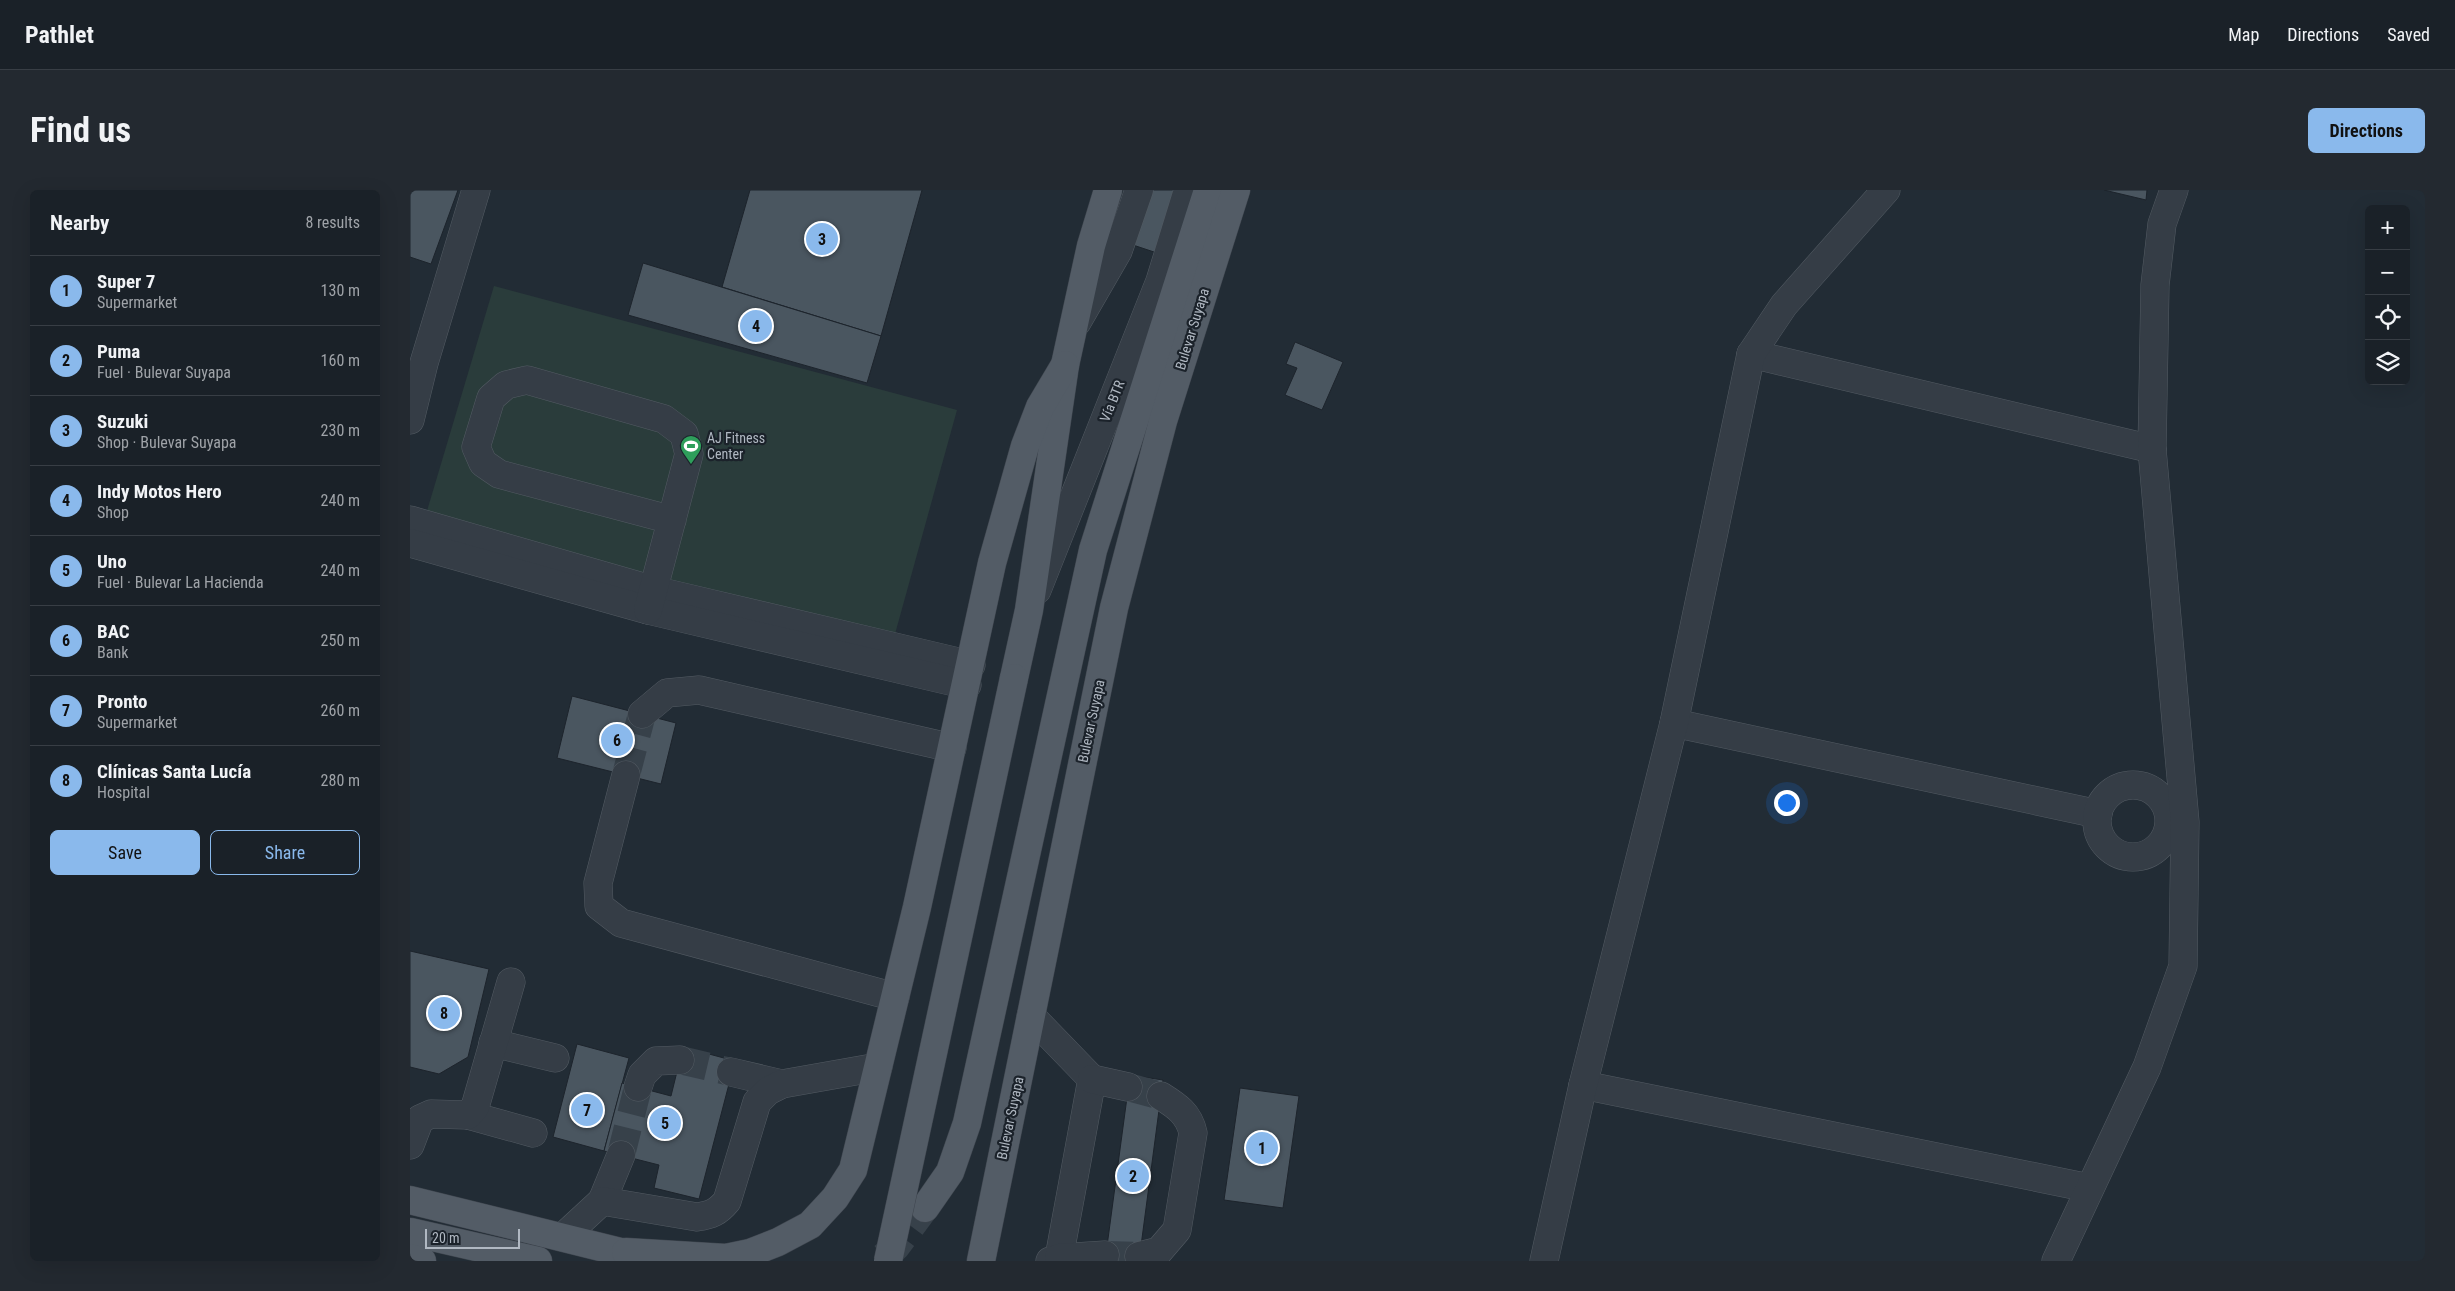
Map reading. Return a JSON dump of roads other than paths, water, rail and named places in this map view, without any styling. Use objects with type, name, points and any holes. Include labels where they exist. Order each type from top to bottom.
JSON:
[{"type":"main road","points":[[888,1261],[1029,610],[1065,365],[1091,246],[1108,190]]},
{"type":"main road","points":[[925,1208],[950,1172],[967,1123],[1093,550],[1208,190]]},
{"type":"main road","name":"Bulevar Suyapa","points":[[981,1261],[1114,608],[1163,420],[1236,190]]},
{"type":"main road","points":[[626,1252],[726,1258],[750,1253],[778,1242],[810,1225],[835,1198],[853,1170],[969,675],[992,563],[1025,446],[1040,407],[1065,365]]},
{"type":"main road","points":[[410,1200],[626,1252],[656,1261]]},
{"type":"main road","points":[[410,1232],[538,1261]]},
{"type":"main road","points":[[410,1258],[422,1261]]},
{"type":"street","points":[[410,420],[476,190]]},
{"type":"street","points":[[1074,327],[1118,251],[1139,190]]},
{"type":"street","name":"Vía BTR","points":[[1029,610],[1160,281],[1188,190]]},
{"type":"street","points":[[1544,1261],[1583,1085],[1674,723],[1752,354],[1784,305],[1886,190]]},
{"type":"street","points":[[2056,1261],[2147,1067],[2183,966],[2177,822],[2152,449],[2156,285],[2162,224],[2174,190]]},
{"type":"street","points":[[1752,354],[2152,449]]},
{"type":"street","points":[[651,600],[672,520],[689,454],[684,434],[664,419],[527,380],[506,385],[491,398],[476,447],[483,463],[499,474],[672,520]]},
{"type":"street","points":[[410,520],[651,600]]},
{"type":"street","points":[[410,542],[969,675]]},
{"type":"street","points":[[642,714],[667,693],[699,690],[952,748]]},
{"type":"street","points":[[1674,723],[2098,814]]},
{"type":"street","points":[[626,775],[598,883],[599,906],[621,923],[895,997]]},
{"type":"street","points":[[2132,785],[2143,786],[2158,796],[2177,822],[2166,833],[2161,844],[2151,852],[2141,856],[2128,857],[2117,854],[2108,846],[2100,837],[2097,825],[2102,802],[2110,793],[2120,787],[2132,785]]},
{"type":"street","points":[[468,1115],[475,1107],[511,982]]},
{"type":"street","points":[[1030,1016],[1092,1079],[1128,1087]]},
{"type":"street","points":[[493,1043],[555,1058]]},
{"type":"street","points":[[638,1087],[642,1075],[656,1061],[680,1060]]},
{"type":"street","points":[[602,1201],[697,1217],[709,1216],[719,1210],[727,1201],[757,1102],[768,1091],[782,1084],[878,1067]]},
{"type":"street","points":[[731,1072],[782,1084]]},
{"type":"street","points":[[1092,1079],[1055,1260],[1105,1255]]},
{"type":"street","points":[[1583,1085],[2089,1188]]},
{"type":"street","points":[[1139,1256],[1159,1251],[1177,1230],[1193,1133],[1190,1121],[1179,1107],[1161,1096]]},
{"type":"street","points":[[412,1134],[420,1119],[431,1114],[468,1115],[533,1133]]},
{"type":"street","points":[[562,1237],[602,1201],[621,1155]]},
{"type":"tunnel","points":[[626,775],[642,714]]},
{"type":"tunnel","points":[[680,1060],[731,1072]]},
{"type":"tunnel","points":[[621,1155],[638,1087]]},
{"type":"tunnel","points":[[1128,1087],[1161,1096]]},
{"type":"tunnel","points":[[883,1257],[896,1247],[925,1208]]},
{"type":"tunnel","points":[[1105,1255],[1139,1256]]},
{"type":"place","name":"Suzuki","points":[[822,239]]},
{"type":"place","name":"Indy Motos Hero","points":[[756,326]]},
{"type":"place","name":"AJ Fitness Center","points":[[691,465]]},
{"type":"place","name":"BAC","points":[[617,740]]},
{"type":"place","name":"Clínicas Santa Lucía","points":[[444,1013]]},
{"type":"place","name":"Pronto","points":[[587,1110]]},
{"type":"place","name":"Uno","points":[[665,1123]]},
{"type":"place","name":"Super 7","points":[[1262,1148]]},
{"type":"place","name":"Puma","points":[[1133,1176]]}]
